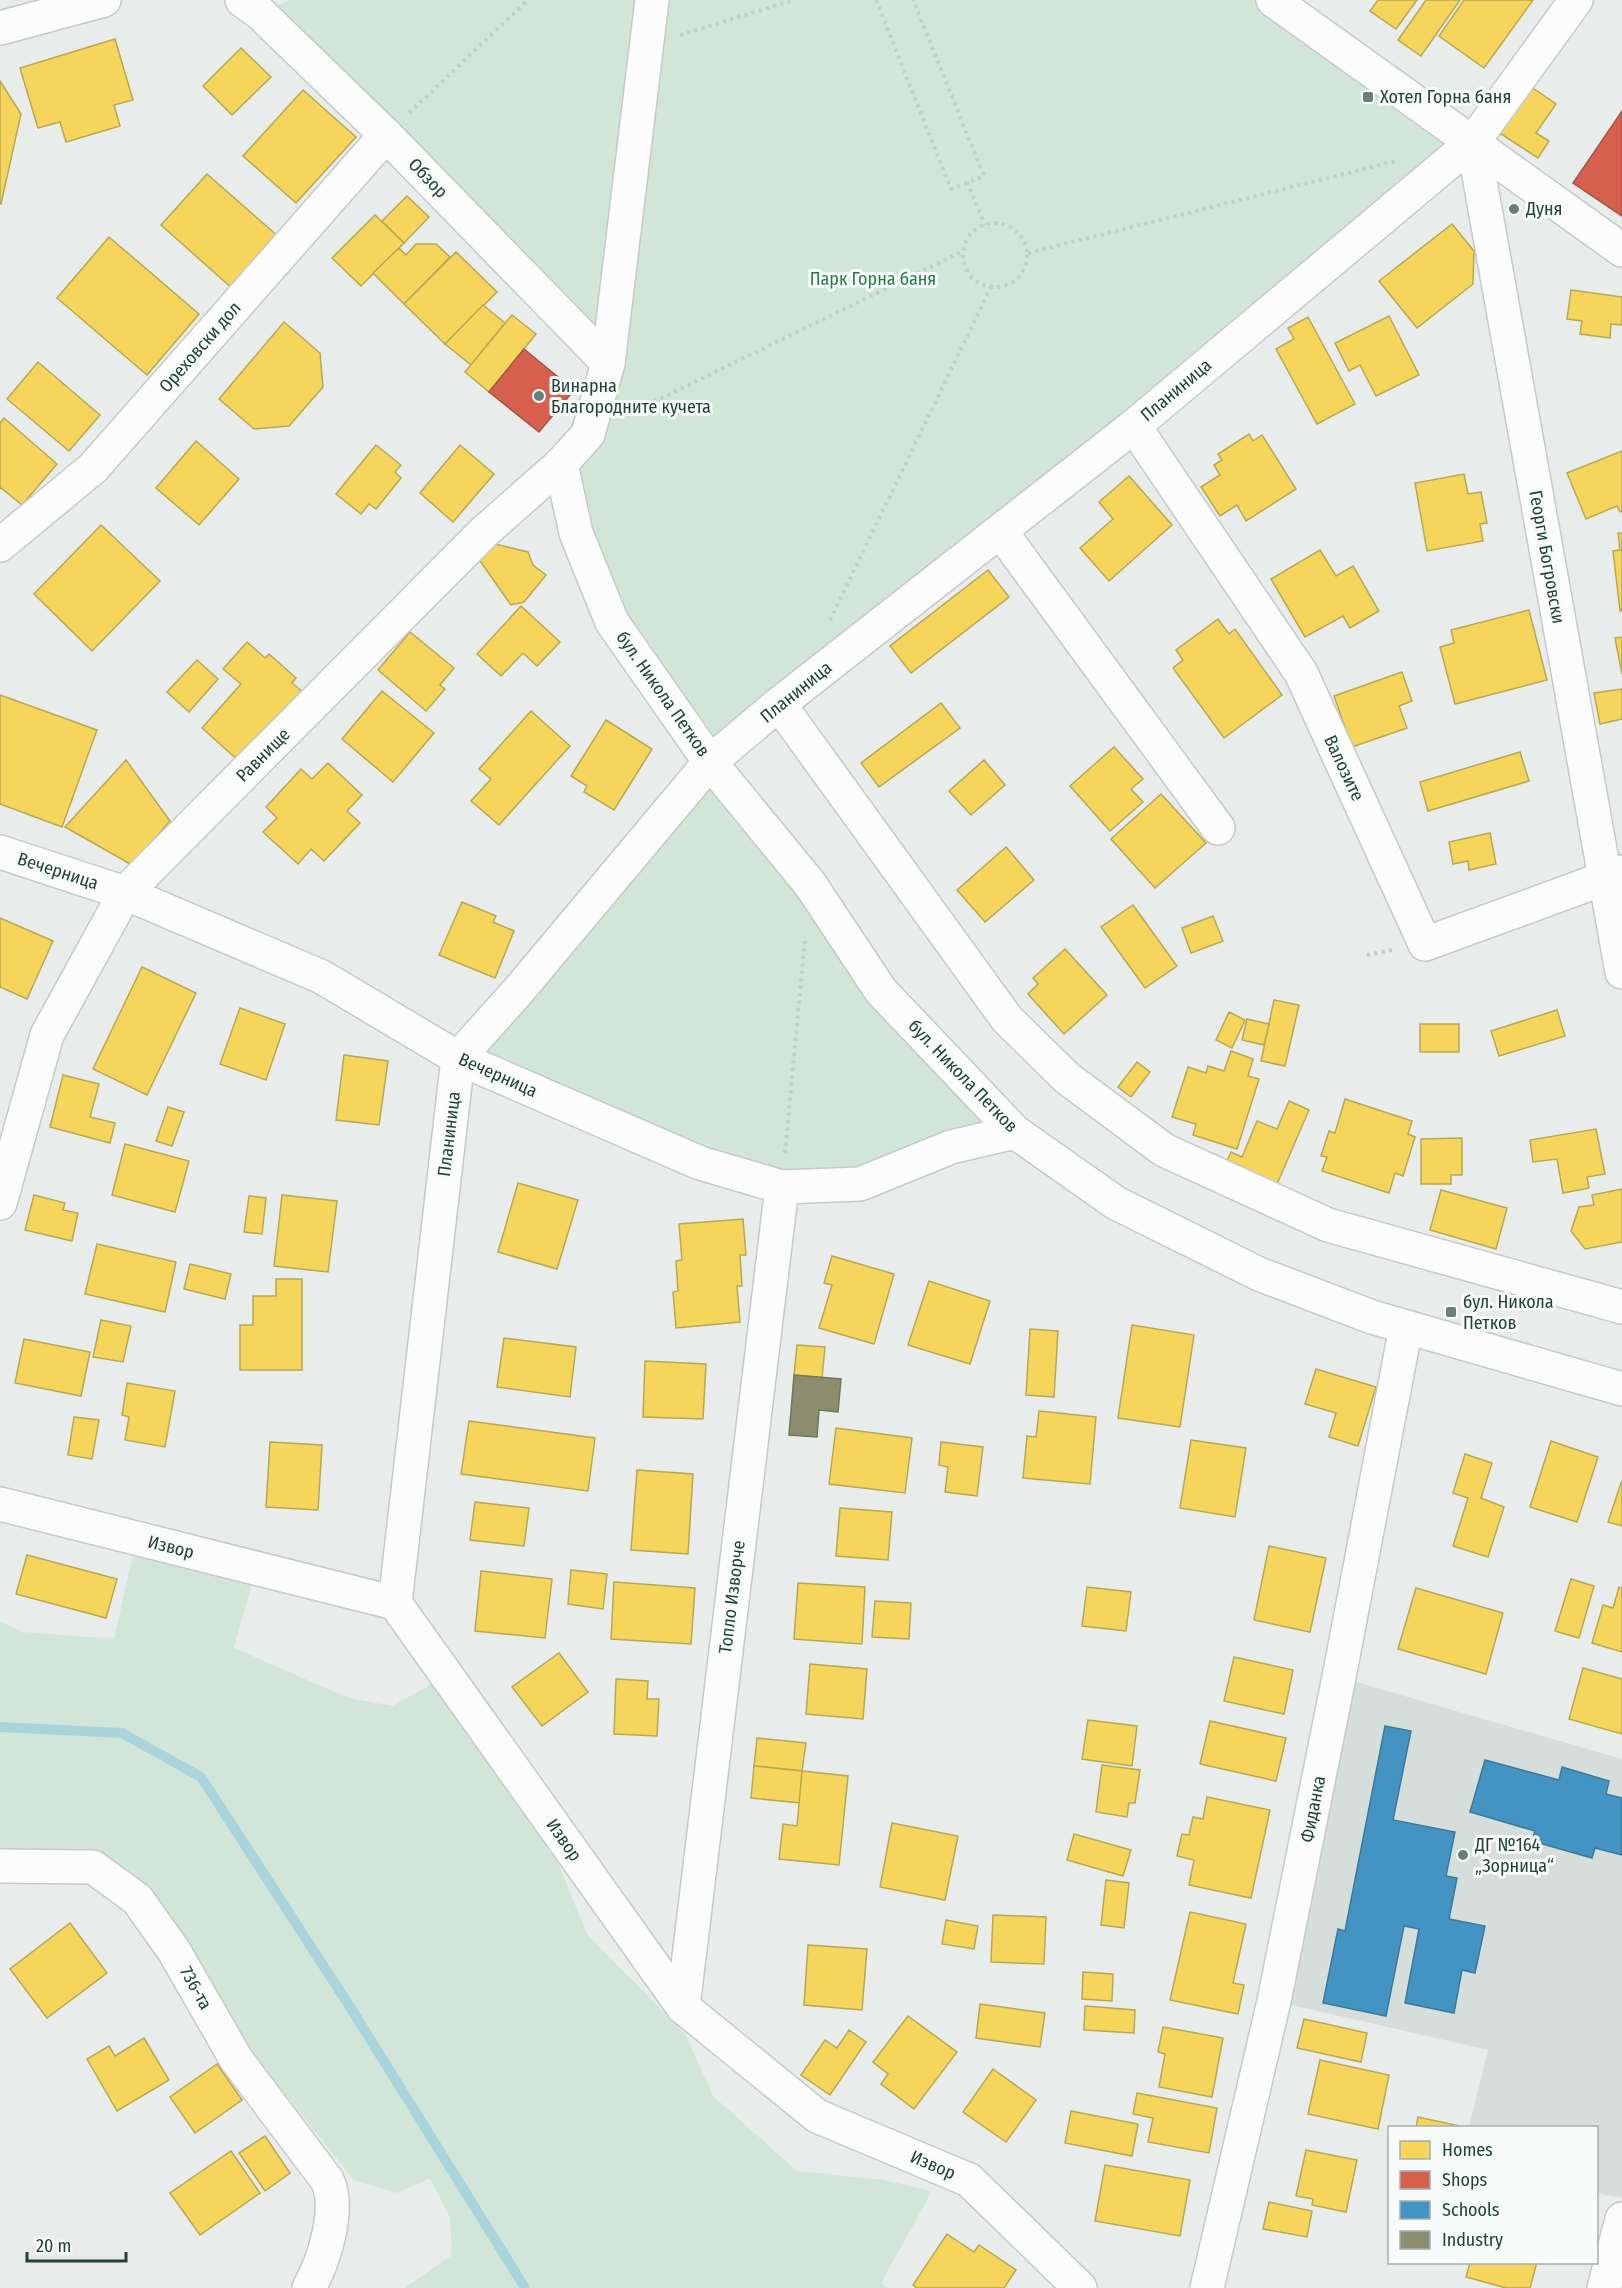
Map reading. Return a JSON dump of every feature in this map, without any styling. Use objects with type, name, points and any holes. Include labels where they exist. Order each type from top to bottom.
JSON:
[{"type":"street","points":[[0,28],[104,0]]},
{"type":"street","name":"Обзор","points":[[242,0],[260,13],[386,135],[608,363]]},
{"type":"street","name":"Равнище","points":[[0,1203],[47,1035],[125,893],[483,533],[561,464],[588,434],[608,363],[652,0]]},
{"type":"street","points":[[1273,0],[1622,250]]},
{"type":"street","name":"Планиница","points":[[395,1603],[458,1058],[519,990],[710,762],[778,704],[1134,426],[1473,142],[1575,0]]},
{"type":"street","name":"Ореховски дол","points":[[0,545],[93,468],[386,135]]},
{"type":"street","name":"Георги Богровски","points":[[1473,142],[1613,875],[1622,972]]},
{"type":"street","name":"Валозите","points":[[1134,426],[1301,673],[1425,944],[1613,875]]},
{"type":"street","name":"бул. Никола Петков","points":[[561,464],[576,533],[612,622],[710,762],[810,884],[881,990],[1015,1132],[1116,1203],[1259,1274],[1372,1317],[1622,1389]]},
{"type":"street","points":[[1001,532],[1218,828]]},
{"type":"street","points":[[778,704],[1007,1019],[1066,1078],[1164,1150],[1328,1225],[1622,1307]]},
{"type":"street","name":"Вечерница","points":[[0,852],[125,893],[322,977],[458,1058],[700,1163],[782,1187],[860,1184],[951,1147],[1015,1132]]},
{"type":"street","name":"Топло Изворче","points":[[683,2007],[782,1187]]},
{"type":"street","name":"Фиданка","points":[[1207,2288],[1276,1990],[1406,1327]]},
{"type":"street","name":"Извор","points":[[0,1504],[395,1603],[683,2007],[817,2116],[969,2180],[1080,2288]]},
{"type":"street","name":"736-та","points":[[0,1866],[93,1867],[137,1899],[174,1951],[236,2059],[327,2180],[332,2191],[330,2229],[320,2264],[309,2288]]},
{"type":"street","points":[[1612,2274],[1622,2219]]},
{"type":"path","points":[[386,135],[528,0]]},
{"type":"path","points":[[647,45],[794,0]]},
{"type":"path","points":[[876,0],[951,189],[984,176],[913,0]]},
{"type":"path","points":[[1028,253],[1404,159]]},
{"type":"path","points":[[967,182],[985,225]]},
{"type":"path","points":[[994,223],[1013,228],[1021,235],[1028,253],[1024,271],[1018,279],[1001,287],[991,287],[973,279],[967,271],[963,251],[970,235],[985,225],[994,223]]},
{"type":"path","points":[[588,434],[963,251]]},
{"type":"path","points":[[829,624],[991,287]]},
{"type":"path","points":[[782,1187],[810,884]]},
{"type":"shaded area","name":"ДГ №164 „Зорница“","points":[[1339,1677],[1622,1759],[1622,2198],[1598,2193],[1598,2126],[1469,2126],[1488,2050],[1274,2001]]},
{"type":"green space","name":"Парк Горна баня","points":[[290,0],[1273,0],[1473,142],[710,762],[612,622],[561,464],[608,363],[260,13]]},
{"type":"green space","points":[[710,762],[1015,1132],[782,1187],[458,1058]]},
{"type":"green space","points":[[134,1550],[252,1583],[234,1648],[349,1698],[392,1706],[432,1684],[558,1863],[587,1934],[686,2035],[713,2096],[797,2171],[884,2180],[932,2191],[881,2283],[888,2288],[405,2288],[452,2255],[450,2218],[430,2178],[397,2193],[354,2180],[252,2053],[191,1948],[130,1871],[87,1848],[0,1850],[0,1621],[23,1632],[114,1639]]},
{"type":"building: Homes","points":[[1378,0],[1417,0],[1396,29],[1370,11]]},
{"type":"building: Homes","points":[[1426,0],[1460,0],[1421,56],[1398,40]]},
{"type":"building: Homes","points":[[1464,0],[1533,0],[1484,68],[1439,36]]},
{"type":"building: Homes","points":[[115,39],[133,100],[114,105],[120,126],[66,142],[60,122],[38,128],[20,68]]},
{"type":"building: Homes","points":[[241,48],[271,77],[232,115],[203,86]]},
{"type":"building: Homes","points":[[0,81],[21,114],[1,204],[0,204]]},
{"type":"building: Homes","points":[[1530,86],[1556,104],[1536,133],[1549,141],[1538,158],[1498,132]]},
{"type":"building: Homes","points":[[303,90],[356,137],[296,203],[243,156]]},
{"type":"building: Homes","points":[[207,174],[280,238],[234,290],[161,225]]},
{"type":"building: Homes","points":[[407,196],[429,217],[404,243],[382,221]]},
{"type":"building: Homes","points":[[375,215],[404,243],[361,286],[332,258]]},
{"type":"building: Homes","points":[[1452,224],[1474,251],[1473,284],[1417,328],[1379,281]]},
{"type":"building: Homes","points":[[109,237],[199,314],[147,375],[57,298]]},
{"type":"building: Homes","points":[[416,244],[436,244],[450,257],[404,304],[373,273],[399,248],[406,255]]},
{"type":"building: Homes","points":[[456,252],[497,292],[445,344],[404,304]]},
{"type":"building: Homes","points":[[1571,290],[1622,297],[1622,325],[1611,324],[1610,338],[1580,334],[1582,321],[1567,319]]},
{"type":"building: Homes","points":[[483,305],[505,323],[471,365],[445,344]]},
{"type":"building: Homes","points":[[512,315],[536,334],[489,392],[465,372]]},
{"type":"building: Homes","points":[[1389,316],[1419,375],[1376,396],[1360,365],[1349,371],[1335,343]]},
{"type":"building: Homes","points":[[1308,317],[1355,404],[1317,424],[1276,349],[1294,339],[1288,328]]},
{"type":"building: Homes","points":[[284,322],[320,353],[323,387],[289,426],[254,429],[219,399]]},
{"type":"building: Homes","points":[[38,362],[100,415],[69,451],[7,399]]},
{"type":"building: Homes","points":[[4,418],[57,464],[22,505],[0,489],[0,423]]},
{"type":"building: Homes","points":[[1249,434],[1253,441],[1262,435],[1296,489],[1246,521],[1237,505],[1220,516],[1201,487],[1220,475],[1214,465],[1222,460],[1218,454]]},
{"type":"building: Homes","points":[[196,441],[239,479],[199,525],[156,488]]},
{"type":"building: Homes","points":[[376,445],[401,465],[395,472],[401,478],[376,509],[369,504],[361,514],[336,494]]},
{"type":"building: Homes","points":[[460,445],[494,474],[453,522],[420,493]]},
{"type":"building: Homes","points":[[1622,451],[1622,511],[1620,512],[1617,506],[1586,519],[1567,473]]},
{"type":"building: Homes","points":[[1464,474],[1468,494],[1481,492],[1487,523],[1480,524],[1483,541],[1427,551],[1415,483]]},
{"type":"building: Homes","points":[[1129,476],[1172,525],[1109,581],[1080,548],[1113,519],[1099,502]]},
{"type":"building: Homes","points":[[101,525],[160,581],[92,651],[34,594]]},
{"type":"building: Homes","points":[[1618,533],[1622,533],[1622,610],[1620,611],[1613,551],[1620,550]]},
{"type":"building: Homes","points":[[491,543],[528,552],[533,565],[546,575],[524,602],[511,605],[478,558]]},
{"type":"building: Homes","points":[[1320,550],[1336,576],[1353,566],[1379,611],[1350,628],[1343,616],[1305,637],[1271,579]]},
{"type":"building: Homes","points":[[988,570],[1009,597],[911,673],[890,646]]},
{"type":"building: Homes","points":[[521,606],[560,642],[537,666],[523,653],[501,676],[477,654]]},
{"type":"building: Homes","points":[[1529,610],[1547,680],[1455,704],[1440,647],[1454,643],[1451,630]]},
{"type":"building: Homes","points":[[1218,619],[1229,634],[1235,629],[1282,695],[1224,738],[1173,668],[1183,660],[1176,650]]},
{"type":"building: Homes","points":[[410,632],[454,668],[440,685],[445,689],[426,711],[378,670]]},
{"type":"building: Homes","points":[[1622,637],[1622,674],[1615,638]]},
{"type":"building: Homes","points":[[247,642],[265,658],[269,654],[296,678],[292,683],[303,692],[240,762],[202,728],[241,684],[223,669]]},
{"type":"building: Homes","points":[[197,660],[218,679],[189,712],[167,692]]},
{"type":"building: Homes","points":[[1402,672],[1412,701],[1399,706],[1407,728],[1352,747],[1334,696]]},
{"type":"building: Homes","points":[[1622,689],[1622,719],[1600,724],[1594,693]]},
{"type":"building: Homes","points":[[382,691],[434,733],[393,782],[342,739]]},
{"type":"building: Homes","points":[[0,695],[97,730],[62,827],[0,804]]},
{"type":"building: Homes","points":[[941,703],[960,728],[879,787],[861,763]]},
{"type":"building: Homes","points":[[531,711],[570,746],[499,825],[471,801],[491,779],[479,769]]},
{"type":"building: Homes","points":[[606,720],[652,749],[614,810],[584,792],[587,786],[571,776]]},
{"type":"building: Homes","points":[[1114,747],[1143,779],[1131,789],[1143,802],[1110,831],[1070,786]]},
{"type":"building: Homes","points":[[1520,752],[1529,781],[1428,811],[1420,782]]},
{"type":"building: Homes","points":[[126,760],[170,821],[132,865],[65,827]]},
{"type":"building: Homes","points":[[984,760],[1005,785],[971,815],[949,791]]},
{"type":"building: Homes","points":[[328,763],[362,795],[347,811],[360,823],[324,861],[311,849],[298,864],[263,832],[277,818],[266,807],[301,769],[312,779]]},
{"type":"building: Homes","points":[[1161,794],[1206,843],[1155,888],[1111,839]]},
{"type":"building: Homes","points":[[1490,833],[1496,864],[1469,870],[1468,861],[1453,864],[1449,842]]},
{"type":"building: Homes","points":[[1006,847],[1034,880],[985,922],[957,890]]},
{"type":"building: Homes","points":[[462,902],[496,916],[493,922],[514,931],[495,978],[439,955]]},
{"type":"building: Homes","points":[[1133,905],[1177,966],[1145,988],[1101,927]]},
{"type":"building: Homes","points":[[1213,916],[1223,941],[1191,953],[1182,928]]},
{"type":"building: Homes","points":[[0,918],[53,941],[27,999],[0,987]]},
{"type":"building: Homes","points":[[1065,949],[1107,995],[1064,1034],[1028,994],[1038,984],[1033,978]]},
{"type":"building: Homes","points":[[142,967],[196,993],[147,1095],[93,1069]]},
{"type":"building: Homes","points":[[1274,1000],[1299,1005],[1285,1066],[1261,1061]]},
{"type":"building: Homes","points":[[240,1008],[285,1024],[266,1080],[220,1064]]},
{"type":"building: Homes","points":[[1557,1010],[1565,1036],[1499,1056],[1491,1031]]},
{"type":"building: Homes","points":[[1229,1012],[1245,1020],[1232,1048],[1216,1040]]},
{"type":"building: Homes","points":[[1247,1019],[1269,1024],[1264,1045],[1242,1040]]},
{"type":"building: Homes","points":[[1420,1024],[1459,1024],[1459,1052],[1420,1052]]},
{"type":"building: Homes","points":[[1231,1051],[1253,1059],[1248,1076],[1259,1079],[1237,1149],[1193,1135],[1196,1124],[1172,1117],[1188,1067],[1206,1073],[1208,1066],[1224,1071]]},
{"type":"building: Homes","points":[[344,1055],[388,1061],[379,1125],[336,1120]]},
{"type":"building: Homes","points":[[1137,1062],[1150,1072],[1131,1097],[1118,1087]]},
{"type":"building: Homes","points":[[63,1075],[99,1084],[90,1117],[115,1123],[110,1143],[50,1127]]},
{"type":"building: Homes","points":[[1345,1099],[1412,1121],[1408,1134],[1415,1137],[1403,1176],[1395,1173],[1389,1193],[1322,1171],[1327,1157],[1321,1156],[1329,1131],[1335,1133]]},
{"type":"building: Homes","points":[[1289,1101],[1309,1110],[1277,1184],[1226,1163],[1231,1152],[1242,1157],[1257,1121],[1277,1129]]},
{"type":"building: Homes","points":[[168,1107],[184,1112],[172,1146],[156,1141]]},
{"type":"building: Homes","points":[[1596,1129],[1605,1174],[1587,1177],[1589,1188],[1563,1193],[1557,1159],[1533,1162],[1530,1140]]},
{"type":"building: Homes","points":[[1462,1138],[1462,1175],[1451,1175],[1451,1184],[1421,1184],[1421,1139]]},
{"type":"building: Homes","points":[[125,1144],[189,1161],[175,1212],[112,1195]]},
{"type":"building: Homes","points":[[518,1183],[578,1200],[557,1269],[498,1252]]},
{"type":"building: Homes","points":[[1622,1189],[1622,1242],[1585,1249],[1571,1231],[1579,1207],[1594,1205],[1592,1195]]},
{"type":"building: Homes","points":[[1441,1190],[1507,1208],[1496,1249],[1430,1230]]},
{"type":"building: Homes","points":[[34,1195],[65,1203],[63,1210],[78,1213],[72,1241],[25,1230]]},
{"type":"building: Homes","points":[[282,1195],[337,1201],[328,1272],[274,1266]]},
{"type":"building: Homes","points":[[249,1196],[266,1198],[262,1234],[244,1232]]},
{"type":"building: Homes","points":[[743,1219],[746,1255],[740,1255],[742,1286],[737,1286],[740,1322],[676,1328],[673,1292],[678,1291],[676,1261],[682,1260],[679,1224]]},
{"type":"building: Homes","points":[[97,1244],[176,1262],[165,1312],[85,1294]]},
{"type":"building: Homes","points":[[832,1256],[894,1274],[874,1344],[819,1328],[832,1285],[824,1283]]},
{"type":"building: Homes","points":[[190,1264],[231,1274],[225,1299],[184,1289]]},
{"type":"building: Homes","points":[[276,1279],[302,1279],[302,1370],[240,1370],[240,1325],[253,1325],[253,1296],[276,1296]]},
{"type":"building: Homes","points":[[929,1281],[990,1301],[970,1364],[908,1345]]},
{"type":"building: Homes","points":[[101,1320],[131,1326],[123,1362],[93,1357]]},
{"type":"building: Homes","points":[[1132,1325],[1194,1335],[1180,1427],[1118,1418]]},
{"type":"building: Homes","points":[[1030,1329],[1058,1331],[1054,1397],[1026,1395]]},
{"type":"building: Homes","points":[[504,1338],[576,1347],[570,1397],[497,1387]]},
{"type":"building: Homes","points":[[24,1339],[90,1352],[81,1396],[15,1383]]},
{"type":"building: Homes","points":[[797,1345],[825,1347],[822,1378],[794,1375]]},
{"type":"building: Homes","points":[[645,1361],[706,1364],[703,1419],[643,1417]]},
{"type":"building: Homes","points":[[1316,1369],[1376,1387],[1358,1446],[1329,1437],[1336,1413],[1305,1404]]},
{"type":"building: Homes","points":[[127,1383],[175,1391],[165,1447],[125,1440],[129,1417],[122,1415]]},
{"type":"building: Homes","points":[[1039,1411],[1096,1417],[1090,1484],[1023,1478],[1027,1436],[1036,1437]]},
{"type":"building: Homes","points":[[74,1417],[99,1420],[92,1459],[68,1455]]},
{"type":"building: Homes","points":[[469,1421],[595,1438],[588,1491],[461,1474]]},
{"type":"building: Homes","points":[[836,1428],[912,1438],[905,1493],[829,1484]]},
{"type":"building: Homes","points":[[1191,1440],[1246,1448],[1235,1517],[1180,1508]]},
{"type":"building: Homes","points":[[1551,1441],[1598,1457],[1577,1522],[1530,1507]]},
{"type":"building: Homes","points":[[270,1442],[322,1445],[318,1510],[266,1507]]},
{"type":"building: Homes","points":[[941,1442],[983,1447],[977,1496],[945,1492],[948,1467],[939,1465]]},
{"type":"building: Homes","points":[[1465,1454],[1492,1463],[1481,1498],[1504,1507],[1488,1557],[1453,1546],[1468,1498],[1453,1493]]},
{"type":"building: Homes","points":[[637,1470],[693,1474],[688,1554],[631,1550]]},
{"type":"building: Homes","points":[[1622,1480],[1622,1526],[1608,1522]]},
{"type":"building: Homes","points":[[475,1502],[529,1508],[524,1546],[470,1540]]},
{"type":"building: Homes","points":[[840,1508],[892,1512],[888,1560],[836,1556]]},
{"type":"building: Homes","points":[[1269,1546],[1326,1558],[1310,1632],[1254,1620]]},
{"type":"building: Homes","points":[[27,1555],[117,1579],[106,1618],[16,1594]]},
{"type":"building: Homes","points":[[571,1570],[607,1574],[603,1609],[568,1604]]},
{"type":"building: Homes","points":[[481,1571],[552,1579],[545,1638],[475,1631]]},
{"type":"building: Homes","points":[[1571,1579],[1594,1586],[1579,1638],[1555,1631]]},
{"type":"building: Homes","points":[[614,1582],[695,1588],[691,1644],[611,1639]]},
{"type":"building: Homes","points":[[798,1583],[865,1587],[862,1644],[794,1639]]},
{"type":"building: Homes","points":[[1087,1587],[1131,1592],[1126,1631],[1082,1626]]},
{"type":"building: Homes","points":[[1619,1587],[1622,1588],[1622,1652],[1592,1643],[1603,1605],[1613,1608]]},
{"type":"building: Homes","points":[[1416,1588],[1503,1613],[1486,1674],[1398,1649]]},
{"type":"building: Homes","points":[[875,1601],[911,1603],[909,1639],[872,1637]]},
{"type":"building: Homes","points":[[559,1653],[588,1692],[542,1726],[512,1687]]},
{"type":"building: Homes","points":[[1234,1657],[1293,1670],[1284,1714],[1224,1701]]},
{"type":"building: Homes","points":[[810,1664],[867,1669],[863,1719],[806,1714]]},
{"type":"building: Homes","points":[[1583,1668],[1622,1679],[1622,1734],[1569,1719]]},
{"type":"building: Homes","points":[[616,1679],[648,1681],[647,1699],[659,1699],[657,1736],[614,1734]]},
{"type":"building: Homes","points":[[1088,1720],[1137,1726],[1132,1766],[1082,1759]]},
{"type":"building: Homes","points":[[1210,1721],[1286,1738],[1276,1781],[1200,1764]]},
{"type":"building: Homes","points":[[757,1738],[806,1743],[802,1771],[754,1766]]},
{"type":"building: Homes","points":[[1102,1765],[1140,1770],[1135,1803],[1129,1803],[1127,1817],[1096,1812]]},
{"type":"building: Homes","points":[[754,1766],[802,1771],[800,1803],[751,1798]]},
{"type":"building: Homes","points":[[802,1771],[848,1776],[839,1865],[779,1859],[783,1824],[797,1826]]},
{"type":"building: Homes","points":[[1207,1797],[1270,1810],[1251,1898],[1189,1885],[1194,1860],[1177,1856],[1182,1834],[1189,1835],[1193,1817],[1203,1819]]},
{"type":"building: Homes","points":[[892,1823],[958,1836],[945,1900],[880,1887]]},
{"type":"building: Homes","points":[[1074,1834],[1131,1850],[1123,1876],[1067,1860]]},
{"type":"building: Homes","points":[[1106,1880],[1129,1883],[1124,1928],[1101,1925]]},
{"type":"building: Homes","points":[[1190,1912],[1246,1924],[1233,1983],[1244,1985],[1238,2014],[1170,2000]]},
{"type":"building: Homes","points":[[993,1915],[1046,1917],[1044,1964],[991,1962]]},
{"type":"building: Homes","points":[[946,1920],[978,1926],[974,1949],[942,1944]]},
{"type":"building: Homes","points":[[70,1923],[107,1973],[47,2018],[10,1969]]},
{"type":"building: Homes","points":[[808,1945],[867,1949],[862,2010],[804,2005]]},
{"type":"building: Homes","points":[[1083,1972],[1113,1974],[1112,2001],[1082,1999]]},
{"type":"building: Homes","points":[[980,2004],[1045,2013],[1040,2047],[976,2038]]},
{"type":"building: Homes","points":[[1085,2006],[1135,2010],[1134,2033],[1084,2030]]},
{"type":"building: Homes","points":[[908,2016],[957,2052],[914,2109],[881,2084],[888,2074],[873,2062]]},
{"type":"building: Homes","points":[[1304,2019],[1367,2033],[1361,2062],[1297,2048]]},
{"type":"building: Homes","points":[[1163,2027],[1223,2038],[1212,2097],[1159,2087],[1165,2054],[1158,2052]]},
{"type":"building: Homes","points":[[849,2030],[866,2042],[830,2095],[801,2075],[825,2040],[837,2048]]},
{"type":"building: Homes","points":[[144,2038],[169,2080],[117,2111],[87,2059],[109,2046],[115,2056]]},
{"type":"building: Homes","points":[[1320,2060],[1389,2075],[1378,2129],[1308,2114]]},
{"type":"building: Homes","points":[[217,2064],[242,2100],[195,2133],[170,2097]]},
{"type":"building: Homes","points":[[993,2069],[1036,2100],[1006,2142],[963,2112]]},
{"type":"building: Homes","points":[[1137,2093],[1217,2108],[1209,2153],[1148,2142],[1153,2118],[1133,2114]]},
{"type":"building: Homes","points":[[1071,2111],[1138,2124],[1132,2156],[1065,2143]]},
{"type":"building: Homes","points":[[1418,2117],[1460,2126],[1416,2126]]},
{"type":"building: Homes","points":[[265,2136],[290,2173],[265,2191],[239,2153]]},
{"type":"building: Homes","points":[[1306,2150],[1357,2160],[1346,2212],[1312,2205],[1313,2199],[1296,2196]]},
{"type":"building: Homes","points":[[231,2151],[260,2193],[200,2235],[170,2193]]},
{"type":"building: Homes","points":[[1105,2165],[1190,2180],[1180,2236],[1095,2221]]},
{"type":"building: Homes","points":[[1269,2202],[1312,2211],[1307,2237],[1263,2229]]},
{"type":"building: Homes","points":[[947,2234],[974,2252],[979,2245],[1016,2270],[1004,2288],[917,2288],[913,2285]]},
{"type":"building: Homes","points":[[1469,2264],[1536,2264],[1530,2288],[1506,2288],[1466,2277]]},
{"type":"building: Shops","points":[[1622,111],[1622,216],[1573,183]]},
{"type":"building: Shops","points":[[524,349],[574,390],[539,432],[489,392]]},
{"type":"building: Schools","points":[[1385,1726],[1411,1731],[1393,1820],[1455,1832],[1446,1876],[1457,1878],[1449,1919],[1485,1926],[1475,1973],[1462,1970],[1454,2013],[1405,2003],[1419,1929],[1404,1926],[1386,2016],[1323,2003],[1338,1929],[1345,1931]]},
{"type":"building: Schools","points":[[1485,1760],[1559,1780],[1562,1767],[1609,1781],[1606,1794],[1622,1798],[1622,1855],[1595,1848],[1592,1858],[1532,1841],[1535,1831],[1470,1812]]},
{"type":"building: Industry","points":[[794,1375],[841,1379],[838,1412],[819,1410],[817,1437],[789,1435]]},
{"type":"waterway","points":[[0,1727],[122,1733],[201,1777],[352,2010],[525,2288]]},
{"type":"place","name":"Хотел Горна баня","points":[[1368,97]]},
{"type":"place","name":"Дуня","points":[[1514,209]]},
{"type":"place","name":"Винарна Благородните кучета","points":[[539,396]]},
{"type":"place","name":"бул. Никола Петков","points":[[1451,1312]]},
{"type":"place","name":"ДГ №164 „Зорница“","points":[[1463,1855]]}]
